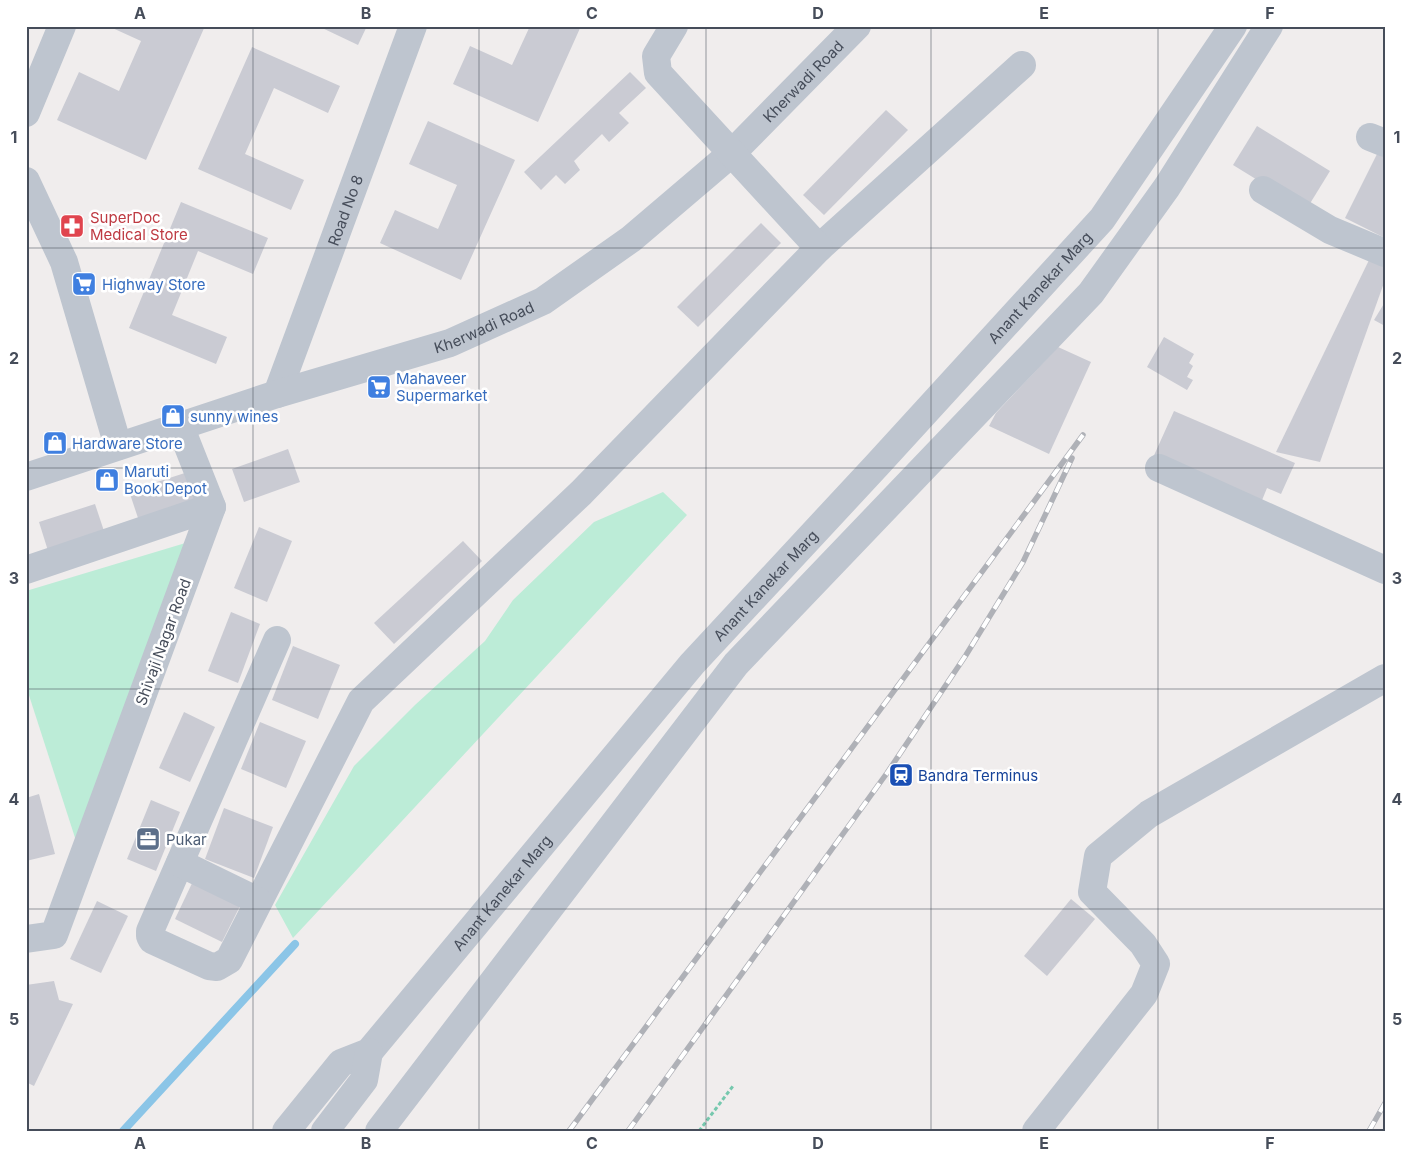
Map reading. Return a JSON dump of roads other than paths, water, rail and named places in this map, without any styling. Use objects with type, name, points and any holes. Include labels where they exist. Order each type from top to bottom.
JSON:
[{"type":"street","points":[[26,112],[62,26]]},
{"type":"street","name":"Road No 8","points":[[277,394],[413,26]]},
{"type":"street","points":[[674,26],[656,56],[658,73],[819,248]]},
{"type":"street","name":"Kherwadi Road","points":[[26,477],[277,394],[450,343],[543,301],[631,239],[732,153],[856,26]]},
{"type":"street","name":"Anant Kanekar Marg","points":[[286,1131],[341,1063],[369,1052],[692,664],[878,465],[1102,219],[1233,26]]},
{"type":"street","points":[[380,1131],[736,664],[1091,293],[1167,187],[1269,26]]},
{"type":"street","points":[[277,640],[150,931],[152,940],[209,966],[217,967],[228,960],[361,701],[581,493],[819,248],[1022,65]]},
{"type":"street","points":[[26,181],[64,262],[118,446]]},
{"type":"street","points":[[1263,190],[1330,230],[1385,253]]},
{"type":"street","points":[[26,570],[212,507],[180,426]]},
{"type":"street","points":[[1159,468],[1385,570]]},
{"type":"street","name":"Shivaji Nagar Road","points":[[26,939],[54,935],[212,507]]},
{"type":"street","points":[[1036,1131],[1144,994],[1156,964],[1143,944],[1092,892],[1098,856],[1149,814],[1385,678]]},
{"type":"street","points":[[180,863],[258,901]]},
{"type":"street","points":[[325,1131],[364,1080],[369,1052]]},
{"type":"waterway","points":[[123,1131],[295,944]]},
{"type":"railway","points":[[569,1131],[1083,435]]},
{"type":"railway","points":[[628,1131],[887,773],[966,655],[1023,562],[1072,458]]},
{"type":"railway","points":[[1369,1131],[1385,1103]]},
{"type":"place","name":"SuperDoc Medical Store","points":[[72,226]]},
{"type":"place","name":"Highway Store","points":[[84,284]]},
{"type":"place","name":"Mahaveer Supermarket","points":[[379,387]]},
{"type":"place","name":"sunny wines","points":[[173,416]]},
{"type":"place","name":"Hardware Store","points":[[55,443]]},
{"type":"place","name":"Maruti Book Depot","points":[[107,480]]},
{"type":"place","name":"Bandra Terminus","points":[[901,775]]},
{"type":"place","name":"Pukar","points":[[148,839]]}]
